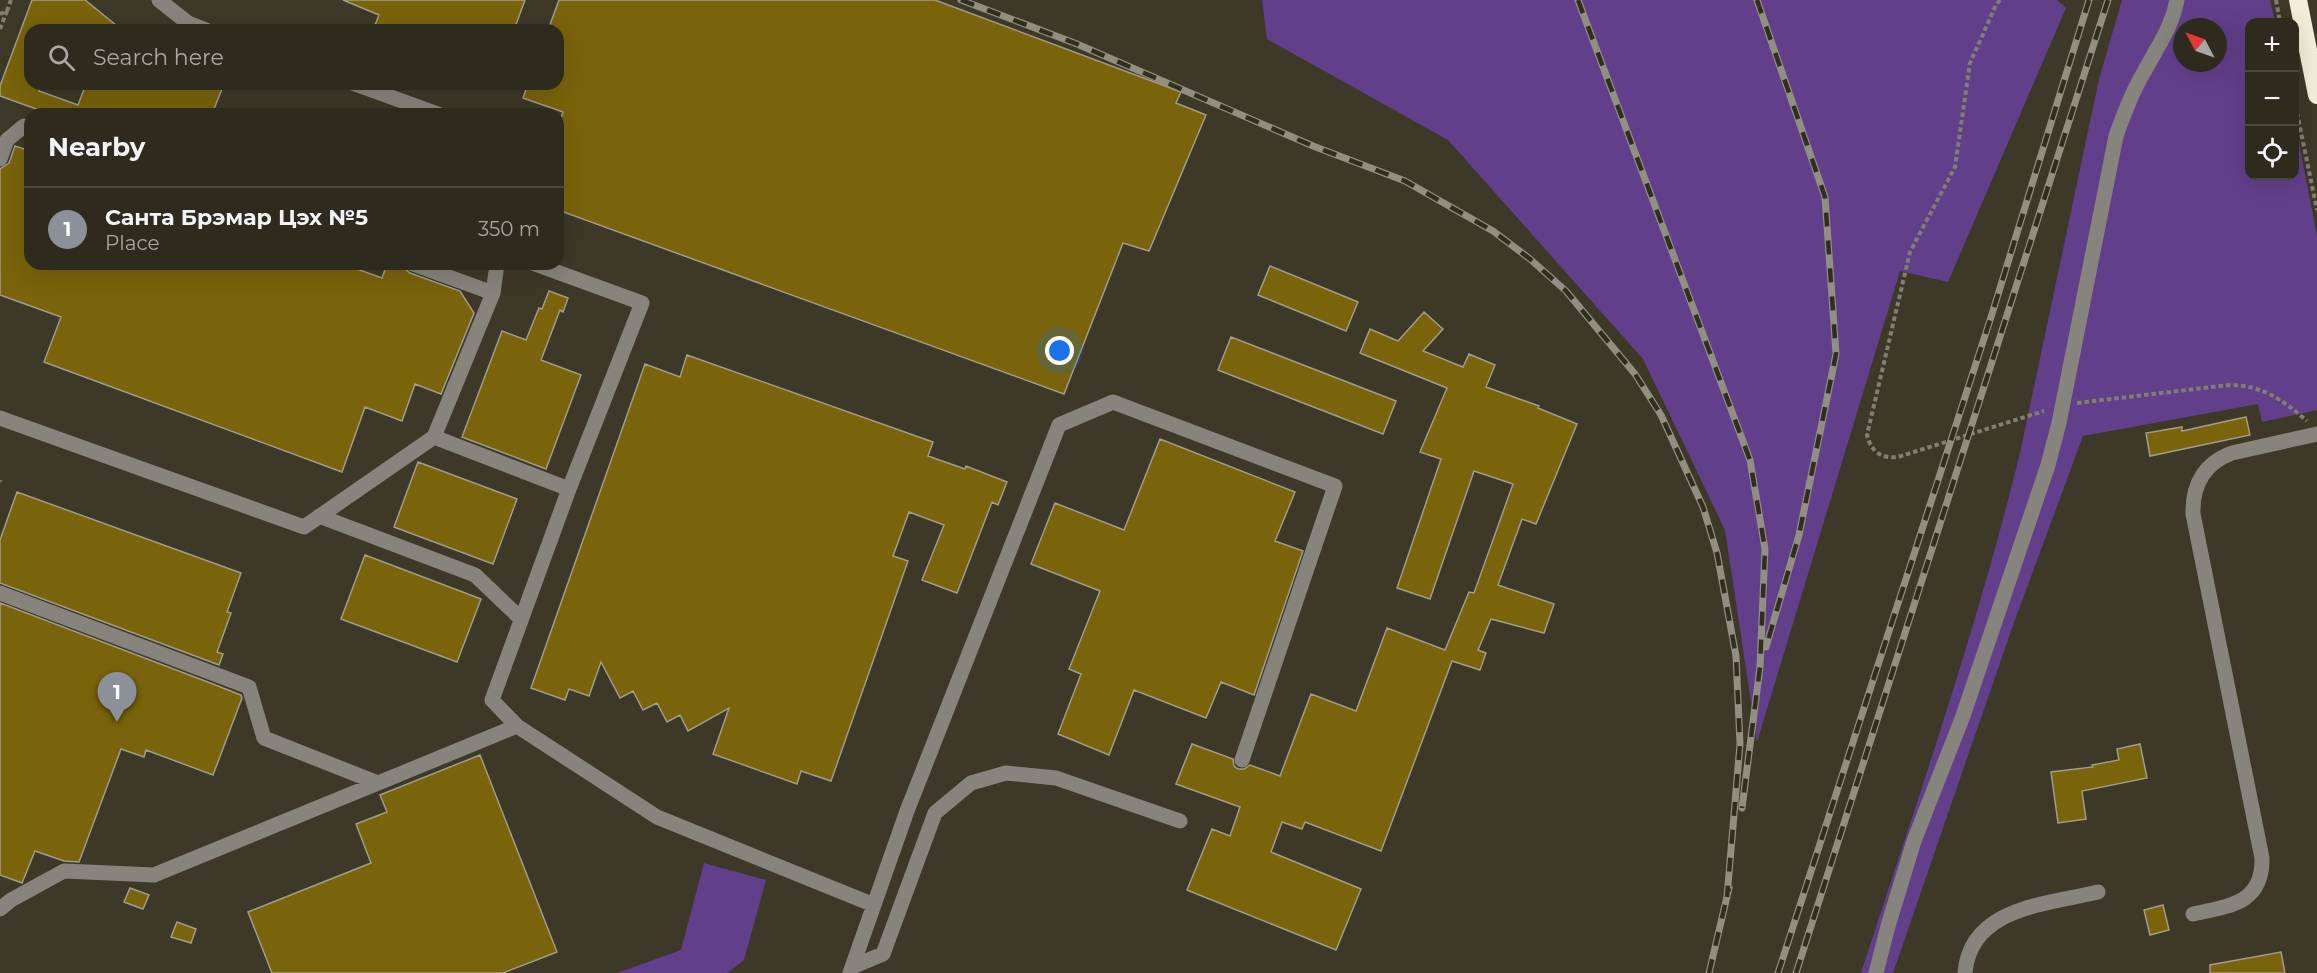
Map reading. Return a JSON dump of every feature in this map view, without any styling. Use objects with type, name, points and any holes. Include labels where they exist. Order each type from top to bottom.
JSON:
[{"type":"highway","points":[[2298,0],[2317,95]]},
{"type":"lane","points":[[159,0],[191,24]]},
{"type":"lane","points":[[1876,973],[1914,841],[1963,716],[2048,465],[2116,136],[2133,92],[2166,35],[2174,17],[2177,0]]},
{"type":"lane","points":[[372,90],[421,108]]},
{"type":"lane","points":[[0,159],[7,140],[24,126]]},
{"type":"lane","points":[[429,270],[493,293]]},
{"type":"lane","points":[[0,418],[304,527],[434,437],[493,293],[496,270]]},
{"type":"lane","points":[[551,270],[642,303],[569,489],[492,700],[517,726],[657,817],[874,905]]},
{"type":"lane","points":[[851,970],[907,811],[1059,425],[1113,402],[1335,486],[1242,760]]},
{"type":"lane","points":[[2193,914],[2240,902],[2256,888],[2262,868],[2260,847],[2193,514],[2194,489],[2200,477],[2220,457],[2314,429]]},
{"type":"lane","points":[[434,437],[569,489]]},
{"type":"lane","points":[[319,516],[475,575],[521,619]]},
{"type":"lane","points":[[0,593],[249,687],[264,738],[378,783]]},
{"type":"lane","points":[[4,902],[64,871],[154,875],[517,726]]},
{"type":"lane","points":[[851,970],[884,954],[935,813],[971,783],[1006,773],[1056,778],[1180,821]]},
{"type":"lane","points":[[1965,973],[1973,943],[1985,929],[1997,920],[2012,912],[2098,892]]},
{"type":"path","points":[[0,29],[11,0]]},
{"type":"path","points":[[2000,0],[1995,5],[1970,63],[1954,167],[1910,252],[1867,435],[1869,444],[1885,458],[1898,457],[2061,405],[2229,385],[2245,385],[2277,397],[2314,429]]},
{"type":"path","points":[[2276,0],[2279,18]]},
{"type":"path","points":[[0,14],[7,11]]},
{"type":"path","points":[[2299,118],[2317,210]]},
{"type":"shaded area","points":[[1262,0],[2057,0],[2066,8],[1948,282],[1900,271],[1757,742],[1725,530],[1643,359],[1448,140],[1267,39]]},
{"type":"shaded area","points":[[2122,0],[2270,0],[2274,18],[2245,18],[2245,180],[2299,180],[2299,144],[2317,236],[2317,410],[2262,422],[2258,404],[2083,436],[2012,628],[1893,973],[1861,973],[1985,584],[2020,453],[2099,79]]},
{"type":"shaded area","points":[[704,863],[766,880],[744,960],[727,973],[617,973],[681,950]]},
{"type":"building","points":[[32,0],[85,0],[115,24],[24,24],[24,90],[39,90],[78,105],[84,90],[222,90],[214,108],[33,108],[0,96],[0,86]]},
{"type":"building","points":[[343,0],[525,0],[516,24],[375,24],[379,15]]},
{"type":"building","points":[[559,0],[935,0],[1181,92],[1176,103],[1206,115],[1149,251],[1123,243],[1064,394],[564,212],[564,108],[552,108],[523,98],[526,90],[564,90],[564,24],[550,24]]},
{"type":"building","points":[[15,146],[24,149],[24,270],[360,270],[382,278],[385,270],[406,270],[460,291],[474,313],[441,394],[415,384],[402,421],[365,407],[342,472],[44,362],[61,317],[0,295],[0,169],[9,163]]},
{"type":"building","points":[[1270,266],[1358,302],[1346,331],[1258,295]]},
{"type":"building","points":[[549,291],[568,298],[563,312],[560,310],[541,360],[581,375],[546,469],[462,437],[502,331],[526,340],[539,308],[542,309]]},
{"type":"building","points":[[1424,312],[1443,329],[1423,351],[1463,367],[1469,354],[1495,365],[1486,387],[1539,406],[1538,408],[1577,424],[1536,524],[1522,519],[1498,585],[1554,604],[1544,633],[1491,619],[1478,650],[1486,653],[1480,670],[1452,661],[1381,851],[1305,822],[1302,829],[1282,822],[1271,852],[1361,889],[1336,950],[1187,890],[1212,829],[1230,836],[1240,807],[1176,784],[1192,744],[1233,759],[1234,766],[1238,769],[1244,769],[1250,765],[1280,776],[1311,694],[1356,711],[1387,628],[1445,650],[1469,592],[1474,593],[1513,484],[1474,471],[1430,599],[1397,588],[1441,459],[1420,452],[1447,388],[1360,353],[1370,329],[1398,341]]},
{"type":"building","points":[[1231,337],[1396,401],[1383,434],[1218,370]]},
{"type":"building","points":[[687,355],[933,442],[928,456],[965,469],[966,466],[1007,482],[998,505],[992,502],[957,593],[922,580],[944,525],[909,512],[893,556],[908,561],[831,781],[801,771],[797,784],[713,754],[729,708],[688,731],[680,715],[667,722],[657,703],[643,710],[633,691],[620,698],[601,662],[589,696],[569,689],[565,700],[531,688],[645,364],[680,377]]},
{"type":"building","points":[[2246,417],[2250,435],[2150,456],[2146,433],[2182,427],[2182,431]]},
{"type":"building","points":[[1160,439],[1295,492],[1275,541],[1303,551],[1254,695],[1221,682],[1206,718],[1134,690],[1109,755],[1058,734],[1081,674],[1069,669],[1100,591],[1031,564],[1055,503],[1124,530]]},
{"type":"building","points":[[418,462],[517,499],[493,564],[394,527]]},
{"type":"building","points":[[17,492],[241,573],[227,612],[231,613],[217,652],[223,654],[219,665],[0,583],[0,540]]},
{"type":"building","points":[[365,555],[481,599],[457,662],[341,619]]},
{"type":"building","points":[[0,603],[213,684],[241,695],[242,698],[213,775],[146,750],[144,757],[121,749],[79,862],[64,861],[35,851],[22,883],[0,875]]},
{"type":"building","points":[[2140,744],[2147,778],[2082,791],[2086,819],[2058,823],[2051,772],[2093,767],[2092,765],[2119,760],[2117,749]]},
{"type":"building","points":[[480,755],[557,952],[503,973],[272,973],[248,912],[371,863],[356,824],[387,812],[380,795]]},
{"type":"building","points":[[130,888],[149,895],[143,909],[124,902]]},
{"type":"building","points":[[2163,905],[2169,930],[2150,935],[2144,910]]},
{"type":"building","points":[[177,922],[196,929],[191,943],[171,937]]},
{"type":"building","points":[[2281,952],[2285,973],[2210,973],[2210,965]]},
{"type":"railway","points":[[961,0],[1077,44],[1313,146],[1405,181],[1493,231],[1530,259],[1566,291],[1635,374],[1661,415],[1703,507],[1717,553],[1736,656],[1740,744],[1727,897]]},
{"type":"railway","points":[[1578,0],[1750,460],[1765,549],[1760,667],[1742,808]]},
{"type":"railway","points":[[1757,0],[1825,197],[1836,354],[1799,535],[1766,647]]},
{"type":"railway","points":[[1778,973],[1992,314],[2089,0]]},
{"type":"railway","points":[[1796,973],[2108,0]]},
{"type":"railway","points":[[1709,973],[1729,888]]},
{"type":"place","name":"Санта Брэмар Цэх №5","points":[[117,722]]}]
